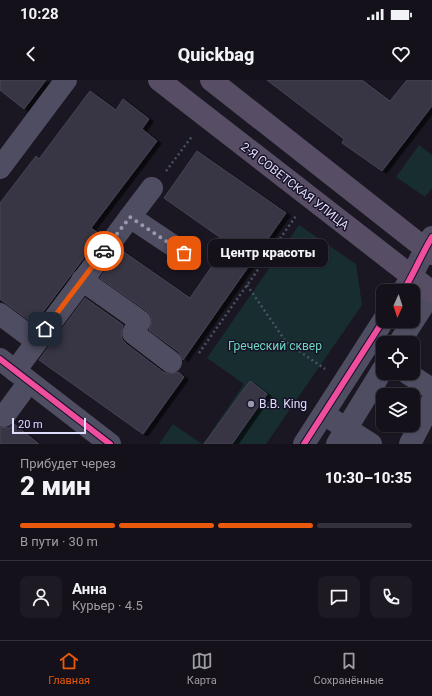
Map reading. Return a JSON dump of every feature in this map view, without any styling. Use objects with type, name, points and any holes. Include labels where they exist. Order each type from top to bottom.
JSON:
[{"type":"main road","name":"2-Я СОВЕТСКАЯ УЛИЦА","points":[[159,80],[367,243],[407,284]]},
{"type":"main road","points":[[211,80],[430,246]]},
{"type":"main road","name":"2-Я СОВЕТСКАЯ УЛИЦА","points":[[420,288],[432,292]]},
{"type":"street","points":[[0,168],[66,80]]},
{"type":"street","points":[[4,416],[15,370],[152,188]]},
{"type":"street","points":[[130,217],[184,253]]},
{"type":"street","points":[[407,284],[430,246]]},
{"type":"street","points":[[404,336],[432,292],[430,246]]},
{"type":"street","points":[[82,280],[140,321],[133,333],[171,362]]},
{"type":"street","points":[[0,314],[36,341]]},
{"type":"street","points":[[304,444],[378,328]]},
{"type":"street","points":[[15,370],[110,444]]},
{"type":"street","points":[[341,436],[376,380]]},
{"type":"street","points":[[418,380],[432,389]]},
{"type":"street","points":[[410,444],[432,401]]},
{"type":"street","points":[[323,414],[341,436],[371,444]]},
{"type":"path","points":[[152,188],[194,135]]},
{"type":"path","points":[[199,353],[298,214]]},
{"type":"path","points":[[247,285],[286,342],[325,369]]},
{"type":"green space","points":[[419,145],[432,155],[432,188],[425,197],[396,177]]},
{"type":"green space","name":"Греческий сквер","points":[[299,225],[356,264],[362,305],[266,444],[203,444],[244,384],[207,358]]},
{"type":"green space","points":[[173,424],[202,444],[159,444]]},
{"type":"building","points":[[0,80],[46,80],[24,109],[0,90]]},
{"type":"building","points":[[267,80],[362,80],[390,101],[407,80],[432,80],[432,106],[382,171],[342,143],[344,139]]},
{"type":"building","points":[[90,91],[116,110],[123,99],[149,119],[142,129],[157,141],[91,228],[101,235],[34,324],[0,299],[0,203],[36,156],[39,159]]},
{"type":"building","points":[[197,151],[286,213],[183,360],[179,352],[149,330],[152,321],[151,316],[147,311],[100,278],[121,250],[190,298],[228,243],[164,198]]},
{"type":"building","points":[[85,298],[123,325],[121,333],[122,339],[125,343],[163,372],[170,374],[178,372],[184,377],[143,434],[39,360]]},
{"type":"building","points":[[250,381],[267,394],[232,444],[204,444]]},
{"type":"building","points":[[14,424],[39,444],[0,444],[0,427],[9,428]]},
{"type":"cycle path","points":[[407,284],[432,237]]},
{"type":"cycle path","points":[[304,444],[379,328]]},
{"type":"cycle path","points":[[0,359],[110,444]]},
{"type":"way so far","points":[[104,251],[130,217],[184,253]]},
{"type":"place","name":"Центр красоты","points":[[184,253]]},
{"type":"place","name":"B.B. King","points":[[251,404]]},
{"type":"route","points":[[45,329],[104,251]]}]
